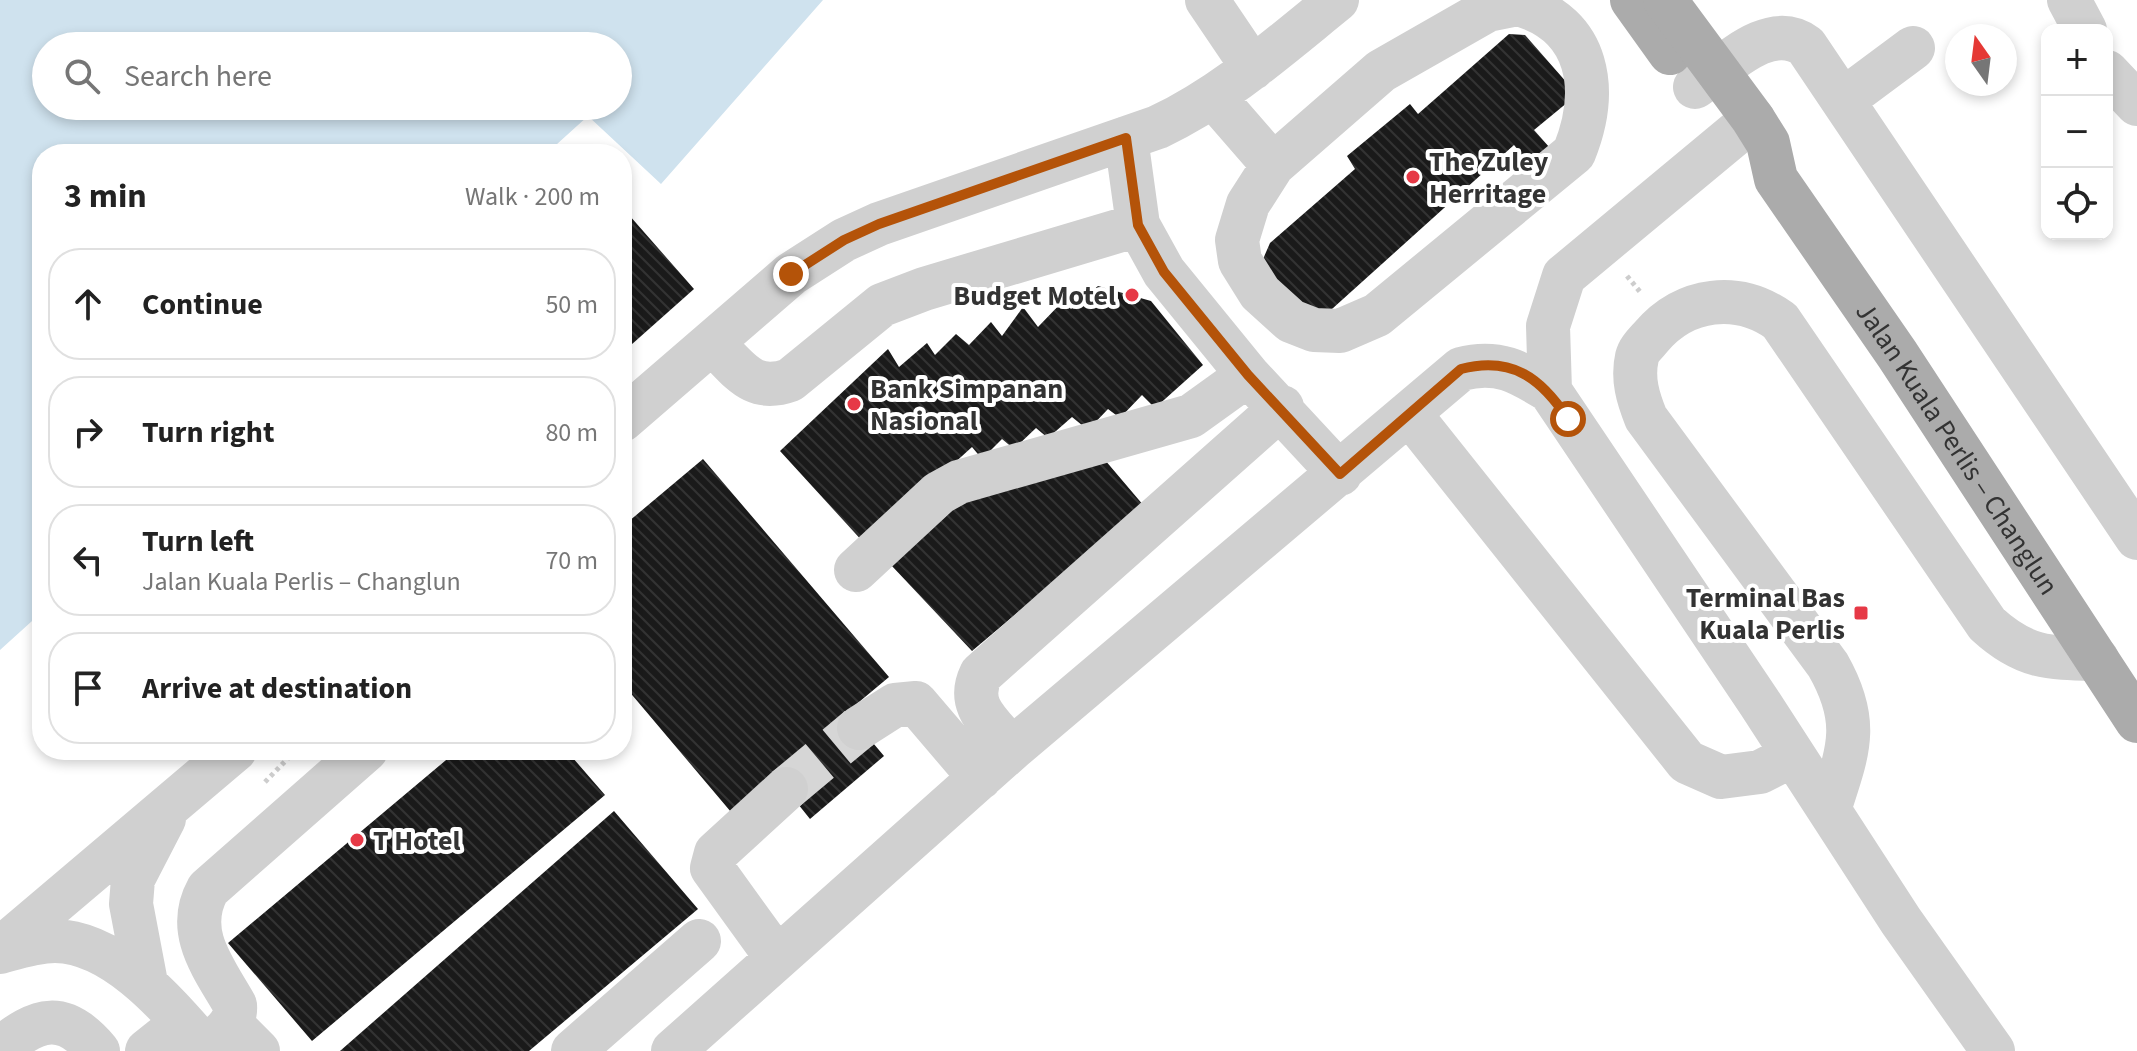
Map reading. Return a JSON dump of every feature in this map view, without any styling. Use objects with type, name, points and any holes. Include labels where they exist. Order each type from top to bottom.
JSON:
[{"type":"main road","name":"Jalan Kuala Perlis – Changlun","points":[[1632,0],[1707,79]]},
{"type":"main road","name":"Jalan Kuala Perlis – Changlun","points":[[1665,0],[1707,79],[1741,128],[1768,143],[1776,179],[1897,354],[2137,721]]},
{"type":"street","points":[[1207,0],[1253,68]]},
{"type":"street","points":[[632,412],[791,274],[844,240],[944,199],[1126,138],[1188,113],[1253,68],[1337,0]]},
{"type":"street","points":[[2069,0],[2082,24]]},
{"type":"street","points":[[1518,4],[1545,11],[1569,32],[1588,84],[1586,124],[1574,153],[1377,315],[1340,331],[1314,330],[1291,321],[1260,293],[1240,261],[1237,240],[1248,204],[1273,165],[1381,71],[1488,10],[1518,4]]},
{"type":"street","points":[[1707,79],[1762,41],[1792,38],[1812,53],[2137,538]]},
{"type":"street","points":[[1843,100],[1913,48]]},
{"type":"street","points":[[2113,78],[2137,104]]},
{"type":"street","points":[[1213,96],[1273,165]]},
{"type":"street","points":[[1550,391],[1548,326],[1555,294],[1564,276],[1741,128]]},
{"type":"street","points":[[1126,138],[1138,225],[1164,272],[1248,375],[1282,407],[1340,474]]},
{"type":"street","points":[[713,344],[755,383],[775,385],[790,380],[882,305],[924,289],[1138,225]]},
{"type":"street","points":[[1829,810],[1846,755],[1849,732],[1844,693],[1828,665],[1646,418],[1634,378],[1638,353],[1665,321],[1705,302],[1734,301],[1762,309],[1780,321],[1987,624],[2025,651],[2048,658],[2097,659]]},
{"type":"street","points":[[673,1051],[1012,749],[1461,369],[1477,365],[1514,368],[1550,391],[1901,921],[1993,1051]]},
{"type":"street","points":[[856,570],[939,493],[959,482],[1191,416],[1248,375]]},
{"type":"street","points":[[1012,749],[977,706],[973,691],[981,674],[1282,407]]},
{"type":"street","points":[[1409,413],[1687,762],[1721,777],[1760,772],[1793,755]]},
{"type":"street","points":[[859,728],[895,705],[916,703],[980,778]]},
{"type":"street","points":[[0,951],[223,760]]},
{"type":"street","points":[[217,1039],[235,1005],[198,938],[200,902],[208,889],[355,760]]},
{"type":"street","points":[[777,958],[717,879],[713,860],[716,853],[786,789]]},
{"type":"street","points":[[146,983],[131,904],[133,879],[170,806]]},
{"type":"street","points":[[573,1051],[699,941]]},
{"type":"street","points":[[0,951],[38,942],[79,945],[146,983],[217,1039]]},
{"type":"street","points":[[0,1049],[24,1029],[60,1022],[80,1029],[98,1051]]},
{"type":"street","points":[[147,1051],[217,1039]]},
{"type":"path","points":[[1600,244],[1665,321]]},
{"type":"water","points":[[0,0],[823,0],[661,184],[632,157],[632,144],[618,144],[592,120],[632,120],[632,32],[32,32],[32,120],[584,120],[557,144],[32,144],[32,621],[0,650]]},
{"type":"building","points":[[1509,34],[1525,35],[1568,84],[1568,102],[1534,130],[1550,148],[1528,163],[1514,145],[1322,318],[1305,316],[1260,266],[1270,243],[1355,169],[1347,156],[1410,104],[1418,114]]},
{"type":"building","points":[[632,218],[694,289],[632,344]]},
{"type":"building","points":[[1098,286],[1151,301],[1203,365],[1155,408],[1142,395],[1120,418],[1108,409],[1088,430],[1072,417],[1048,438],[1036,428],[1014,449],[1002,439],[982,459],[972,447],[865,544],[780,451],[888,349],[899,367],[927,343],[935,355],[956,334],[969,345],[991,322],[1002,336],[1023,307],[1038,327],[1063,301],[1071,309]]},
{"type":"building","points":[[1099,453],[1144,506],[972,651],[891,565],[974,491]]},
{"type":"building","points":[[703,459],[889,677],[847,712],[884,756],[810,819],[786,789],[731,812],[632,695],[632,519]]},
{"type":"building","points":[[446,760],[575,760],[605,795],[312,1041],[228,943]]},
{"type":"building","points":[[614,811],[698,909],[529,1051],[340,1051]]},
{"type":"tunnel","points":[[786,789],[859,728]]},
{"type":"place","name":"The Zuley Herritage","points":[[1413,177]]},
{"type":"place","name":"Budget Motel","points":[[1132,295]]},
{"type":"place","name":"Bank Simpanan Nasional","points":[[854,404]]},
{"type":"place","name":"Terminal Bas Kuala Perlis","points":[[1861,613]]},
{"type":"place","name":"T Hotel","points":[[357,840]]},
{"type":"route","points":[[791,274],[844,240],[879,224],[1126,138],[1138,225],[1164,272],[1248,375],[1282,407],[1340,474],[1461,369],[1477,365],[1514,368],[1550,391],[1568,419]]}]
